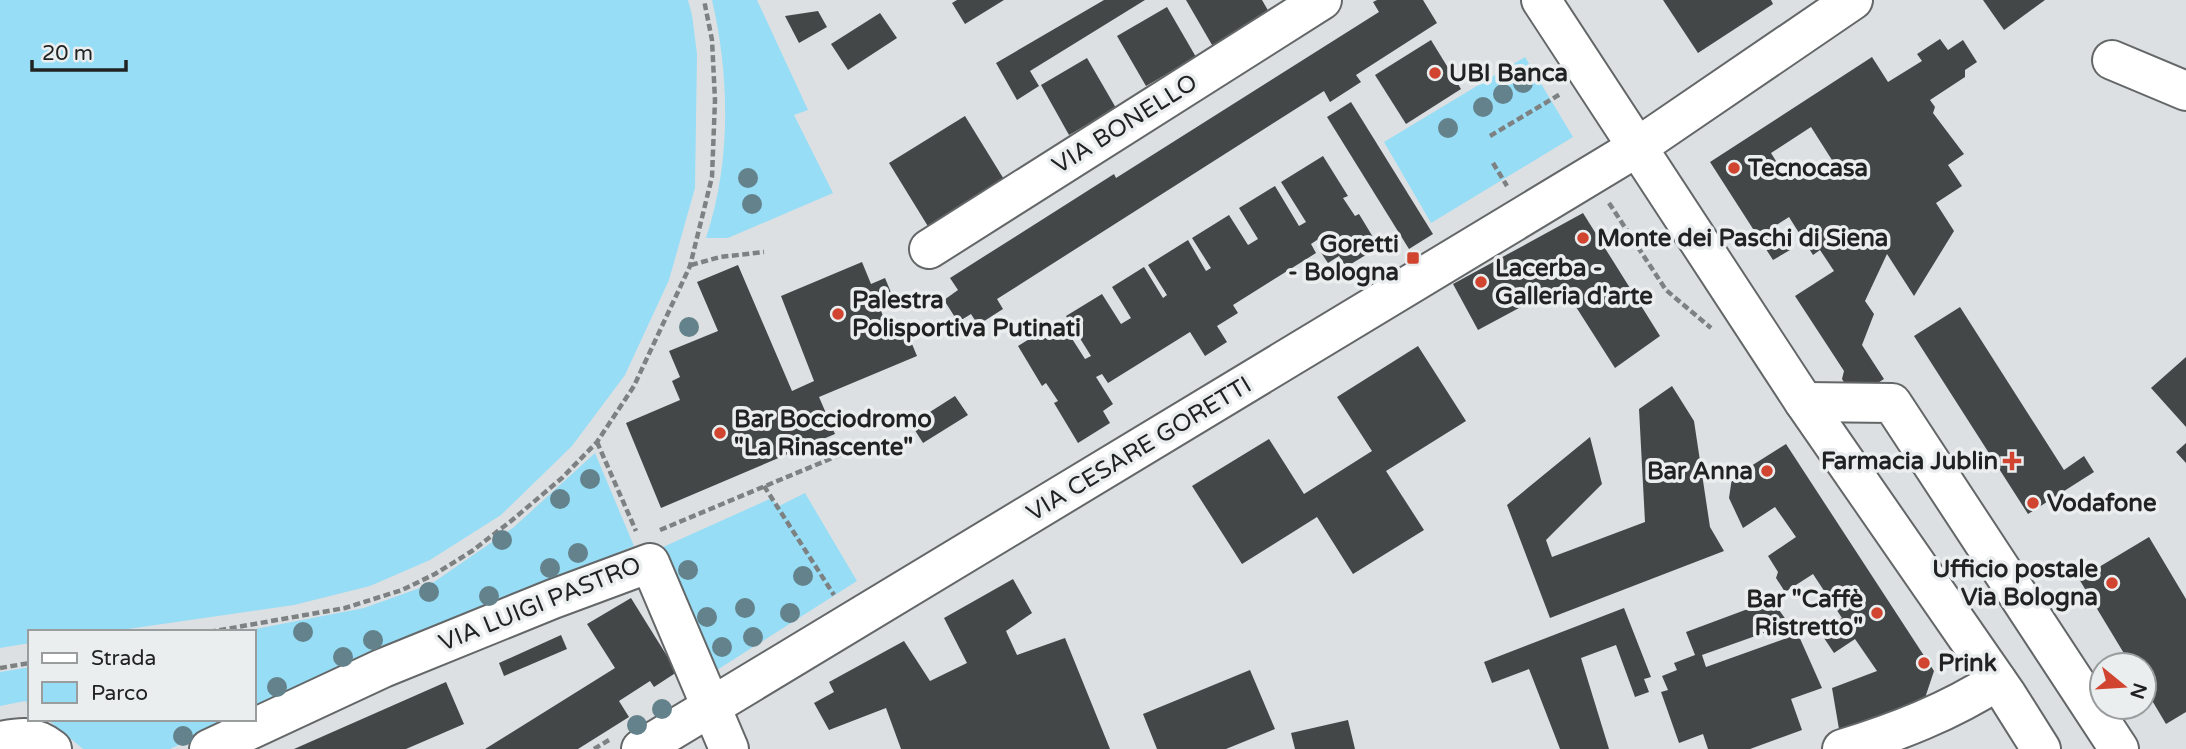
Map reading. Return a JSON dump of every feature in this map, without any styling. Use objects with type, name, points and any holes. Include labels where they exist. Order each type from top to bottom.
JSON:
[{"type":"street","name":"VIA BONELLO","points":[[929,249],[1322,0]]},
{"type":"street","points":[[1541,0],[1636,148],[1821,403],[2041,749]]},
{"type":"street","name":"VIA CESARE GORETTI","points":[[641,749],[1636,148],[1853,0]]},
{"type":"street","points":[[2112,60],[2186,91]]},
{"type":"street","points":[[1821,403],[1892,404],[2119,749]]},
{"type":"street","points":[[645,551],[729,749]]},
{"type":"street","name":"VIA LUIGI PASTRO","points":[[209,749],[383,668],[553,599],[645,551]]},
{"type":"street","points":[[1842,749],[1923,722],[1968,700],[1997,681]]},
{"type":"street","points":[[0,741],[27,737],[41,740],[52,749]]},
{"type":"path","points":[[220,630],[345,608],[402,590],[472,551],[562,478],[597,442],[634,386],[690,266],[712,177],[715,100],[712,40],[704,0]]},
{"type":"path","points":[[1490,136],[1566,91]]},
{"type":"path","points":[[1493,163],[1510,192]]},
{"type":"path","points":[[690,266],[720,257],[764,252]]},
{"type":"path","name":"VIA LUIGI PASTRO","points":[[597,442],[645,551]]},
{"type":"path","points":[[645,551],[764,486],[842,454]]},
{"type":"path","points":[[764,486],[838,601]]},
{"type":"path","points":[[0,668],[28,663]]},
{"type":"green space","points":[[0,0],[688,0],[697,54],[695,188],[669,280],[625,375],[572,446],[501,515],[430,560],[370,586],[294,605],[121,630],[28,630],[28,643],[0,648]]},
{"type":"green space","points":[[712,0],[757,0],[808,110],[794,115],[833,193],[728,238],[706,238],[720,180],[725,120],[722,59]]},
{"type":"green space","points":[[1525,57],[1573,137],[1431,223],[1384,142]]},
{"type":"green space","points":[[595,453],[634,546],[378,653],[256,709],[256,630],[250,630],[364,608],[431,584],[514,527]]},
{"type":"green space","points":[[805,493],[857,581],[717,670],[663,547],[772,498],[777,507]]},
{"type":"green space","points":[[28,667],[28,703],[25,701],[0,706],[0,672]]},
{"type":"green space","points":[[49,721],[230,721],[170,749],[83,749]]},
{"type":"building","points":[[957,0],[1004,0],[965,24],[952,3]]},
{"type":"building","points":[[1104,0],[1145,0],[1030,71],[1039,86],[1017,100],[996,63]]},
{"type":"building","points":[[1186,0],[1262,0],[1276,24],[1219,57]]},
{"type":"building","points":[[1423,0],[1437,23],[1356,75],[1361,82],[1330,102],[1324,91],[997,299],[1003,309],[978,325],[971,314],[958,322],[944,300],[958,290],[950,278],[1114,174],[1116,178],[1379,12],[1373,2]]},
{"type":"building","points":[[1663,0],[1771,0],[1773,4],[1698,53]]},
{"type":"building","points":[[1983,0],[2045,0],[2004,30]]},
{"type":"building","points":[[1167,7],[1196,57],[1146,86],[1117,36]]},
{"type":"building","points":[[818,11],[827,27],[799,43],[785,16]]},
{"type":"building","points":[[880,13],[897,38],[848,70],[831,44]]},
{"type":"building","points":[[1940,39],[1948,50],[1963,40],[1977,62],[1965,70],[1965,77],[1930,100],[1935,107],[1933,113],[1964,154],[1948,165],[1962,186],[1936,203],[1954,231],[1914,296],[1887,254],[1865,301],[1874,314],[1862,345],[1884,379],[1854,398],[1842,379],[1844,371],[1795,296],[1834,271],[1820,250],[1813,255],[1789,217],[1775,226],[1790,250],[1773,260],[1710,162],[1872,57],[1888,82],[1922,61],[1917,54]],"holes":[[[1811,127],[1837,168],[1822,177],[1811,161],[1786,177],[1771,153]]]},
{"type":"building","points":[[1431,40],[1461,89],[1406,124],[1375,75]]},
{"type":"building","points":[[1087,58],[1116,108],[1069,135],[1041,85]]},
{"type":"building","points":[[1351,102],[1433,234],[1409,249],[1327,117]]},
{"type":"building","points":[[965,116],[1005,181],[929,228],[889,163]]},
{"type":"building","points":[[1323,156],[1348,196],[1343,198],[1355,216],[1359,214],[1379,247],[1346,267],[1339,256],[1328,263],[1317,240],[1311,244],[1316,253],[1233,305],[1238,313],[1217,326],[1227,342],[1205,356],[1190,332],[1108,383],[1102,374],[1096,377],[1113,404],[1103,411],[1110,423],[1078,443],[1054,403],[1058,401],[1046,383],[1042,386],[1018,346],[1060,320],[1085,359],[1091,356],[1066,316],[1102,294],[1121,324],[1131,318],[1112,287],[1144,267],[1163,298],[1167,295],[1148,265],[1188,240],[1206,271],[1211,268],[1192,238],[1229,215],[1248,245],[1258,239],[1239,208],[1275,186],[1299,226],[1306,222],[1281,182]]},
{"type":"building","points":[[1583,213],[1660,336],[1615,368],[1562,285],[1478,330],[1453,284]]},
{"type":"building","points":[[862,262],[871,284],[885,278],[895,302],[880,308],[887,327],[902,320],[917,356],[819,397],[835,434],[661,508],[626,423],[680,400],[672,381],[680,377],[669,351],[718,331],[697,282],[738,265],[792,391],[814,381],[781,296]]},
{"type":"building","points":[[1960,307],[2064,470],[2084,456],[2094,472],[2028,514],[1914,336]]},
{"type":"building","points":[[1418,346],[1466,421],[1386,471],[1424,530],[1353,574],[1317,517],[1242,564],[1192,486],[1269,439],[1304,494],[1372,451],[1337,397]]},
{"type":"building","points":[[2186,357],[2186,427],[2151,388]]},
{"type":"building","points":[[1672,386],[1694,421],[1710,527],[1724,551],[1550,618],[1507,505],[1590,437],[1602,484],[1546,540],[1552,557],[1645,522],[1639,409]]},
{"type":"building","points":[[955,396],[968,415],[923,443],[911,424]]},
{"type":"building","points":[[2186,443],[2186,463],[2176,452]]},
{"type":"building","points":[[1786,444],[1934,671],[1921,710],[1840,735],[1832,688],[1877,671],[1855,639],[1834,653],[1820,632],[1842,618],[1813,574],[1785,592],[1776,578],[1778,572],[1768,556],[1796,537],[1775,507],[1743,528],[1729,498],[1732,478]]},
{"type":"building","points":[[2149,537],[2186,599],[2186,712],[2166,724],[2158,711],[2158,651],[2123,651],[2079,579]]},
{"type":"building","points":[[1013,579],[1032,613],[1006,631],[1017,655],[1065,638],[1110,749],[901,749],[886,708],[829,730],[814,703],[834,692],[829,682],[904,641],[930,681],[967,663],[944,618]]},
{"type":"building","points":[[631,598],[677,672],[654,687],[650,681],[619,701],[629,717],[578,749],[485,749],[615,668],[587,624]]},
{"type":"building","points":[[1772,600],[1789,624],[1702,655],[1706,667],[1798,634],[1822,688],[1791,699],[1802,730],[1750,749],[1708,749],[1703,734],[1679,743],[1661,692],[1668,690],[1662,676],[1677,670],[1674,663],[1695,655],[1686,632]]},
{"type":"building","points":[[1624,608],[1651,677],[1644,679],[1649,692],[1635,697],[1616,645],[1581,658],[1609,749],[1560,749],[1529,669],[1492,683],[1484,662]]},
{"type":"building","points":[[561,635],[567,649],[504,676],[499,663]]},
{"type":"building","points":[[1250,670],[1275,729],[1226,749],[1157,749],[1143,714]]},
{"type":"building","points":[[446,682],[464,724],[406,749],[294,749]]},
{"type":"building","points":[[1348,720],[1355,749],[1295,749],[1291,733]]},
{"type":"place","name":"UBI Banca","points":[[1435,73]]},
{"type":"place","name":"Tecnocasa","points":[[1734,168]]},
{"type":"place","name":"Monte dei Paschi di Siena","points":[[1583,238]]},
{"type":"place","name":"Goretti - Bologna","points":[[1413,258]]},
{"type":"place","name":"Lacerba - Galleria d'arte","points":[[1481,282]]},
{"type":"place","name":"Palestra Polisportiva Putinati","points":[[838,314]]},
{"type":"place","name":"Bar Bocciodromo \"La Rinascente\"","points":[[720,433]]},
{"type":"place","name":"Farmacia Jublin","points":[[2012,461]]},
{"type":"place","name":"Bar Anna","points":[[1767,471]]},
{"type":"place","name":"Vodafone","points":[[2033,503]]},
{"type":"place","name":"Ufficio postale Via Bologna","points":[[2112,583]]},
{"type":"place","name":"Bar \"Caffè Ristretto\"","points":[[1877,613]]},
{"type":"place","name":"Prink","points":[[1924,663]]}]
